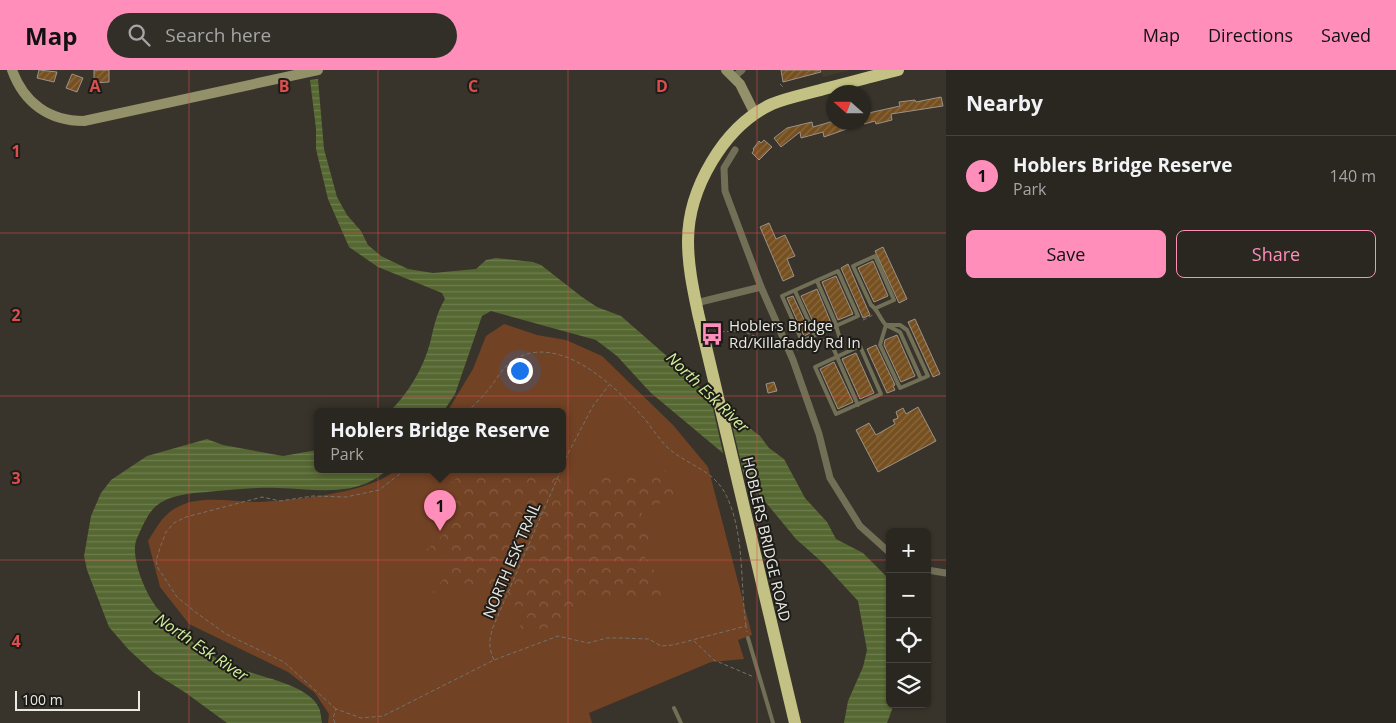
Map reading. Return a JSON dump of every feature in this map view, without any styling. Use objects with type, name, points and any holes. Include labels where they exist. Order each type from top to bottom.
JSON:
[{"type":"highway","name":"HOBLERS BRIDGE ROAD","points":[[795,723],[696,303],[688,239],[693,209],[714,159],[735,132],[755,114],[783,100],[898,70]]},
{"type":"street","points":[[12,70],[22,93],[30,102],[51,116],[75,121],[120,115],[318,70]]},
{"type":"street","points":[[734,72],[755,114]]},
{"type":"street","points":[[734,150],[724,168],[725,191],[761,288],[793,360],[818,434],[830,478],[860,526],[886,549]]},
{"type":"street","points":[[696,303],[761,288]]},
{"type":"street","points":[[931,571],[946,573]]},
{"type":"lane","points":[[876,308],[894,300],[875,256],[853,266],[871,305],[876,308],[881,321],[886,326],[900,332],[921,379]]},
{"type":"lane","points":[[838,271],[858,316],[802,341],[782,296],[817,281],[838,271]]},
{"type":"lane","points":[[817,281],[840,339]]},
{"type":"lane","points":[[795,290],[815,335]]},
{"type":"lane","points":[[900,325],[907,330],[928,376],[900,388],[880,345],[886,326],[900,325]]},
{"type":"lane","points":[[831,343],[858,404]]},
{"type":"lane","points":[[860,346],[881,394],[836,414],[815,366],[837,356],[860,346]]},
{"type":"lane","points":[[748,638],[773,723]]},
{"type":"lane","points":[[674,708],[681,723]]},
{"type":"path","points":[[780,84],[784,88]]},
{"type":"path","points":[[714,332],[743,331],[778,346]]},
{"type":"path","points":[[471,408],[488,392],[510,362],[523,355],[548,353],[570,358],[595,372],[643,417],[668,448],[712,477],[726,495],[739,547],[741,595],[748,638]]},
{"type":"path","points":[[566,458],[593,406],[609,385]]},
{"type":"path","points":[[401,473],[379,490],[354,496],[313,496],[280,501],[262,497],[186,517],[174,523],[166,532],[156,561],[158,568],[177,597],[194,611],[226,634],[284,662],[336,709],[361,718],[383,716],[494,660],[558,636],[588,643],[607,638],[648,639],[661,646],[694,641],[746,626]]},
{"type":"path","name":"NORTH ESK TRAIL","points":[[494,660],[489,650],[489,640],[493,627],[527,553],[538,521],[560,473]]},
{"type":"path","points":[[694,641],[714,660],[748,675],[759,676]]},
{"type":"path","points":[[336,709],[333,718],[336,723]]},
{"type":"shaded area","points":[[821,70],[850,70],[823,77]]},
{"type":"shaded area","points":[[318,79],[324,149],[337,197],[347,215],[361,231],[368,245],[381,256],[408,269],[433,273],[476,269],[486,260],[496,258],[533,262],[541,265],[597,307],[621,316],[677,365],[694,383],[733,410],[739,420],[760,436],[769,448],[784,459],[805,498],[827,522],[836,539],[863,553],[886,576],[886,708],[893,708],[887,723],[844,723],[848,701],[863,667],[867,650],[858,601],[823,563],[796,539],[730,459],[651,393],[617,356],[596,340],[491,311],[482,316],[455,394],[446,408],[392,408],[419,372],[427,353],[437,315],[445,299],[442,293],[378,267],[349,247],[328,199],[316,149],[316,129],[310,80]]},
{"type":"shaded area","points":[[207,439],[223,445],[283,456],[314,451],[314,473],[383,473],[362,485],[336,490],[252,488],[180,495],[161,502],[153,509],[145,521],[135,546],[137,565],[144,585],[153,603],[174,625],[190,640],[218,660],[239,669],[279,681],[304,692],[313,699],[319,708],[322,723],[227,723],[153,672],[129,650],[109,627],[87,570],[84,556],[91,516],[101,493],[111,480],[147,456]]},
{"type":"green space","points":[[504,324],[537,335],[566,340],[602,356],[673,425],[708,467],[752,635],[738,640],[744,659],[711,662],[589,713],[592,723],[328,723],[329,714],[315,693],[288,672],[189,624],[160,587],[148,541],[159,523],[174,509],[183,504],[204,500],[256,502],[309,498],[368,485],[391,473],[566,473],[566,408],[449,408],[473,369],[486,336]]},
{"type":"green space","points":[[670,469],[674,500],[640,508],[653,544],[631,543],[654,569],[664,603],[601,595],[546,629],[518,629],[529,613],[493,593],[458,581],[431,594],[460,559],[422,554],[453,526],[434,502],[461,473],[559,473],[587,491],[611,471],[642,479]]},
{"type":"pier","points":[[709,391],[727,404],[745,479],[724,457]]},
{"type":"building","points":[[39,70],[57,72],[54,82],[37,78]]},
{"type":"building","points":[[94,70],[109,70],[109,82],[94,83]]},
{"type":"building","points":[[781,70],[820,70],[821,72],[783,82]]},
{"type":"building","points":[[72,74],[83,78],[77,92],[66,88]]},
{"type":"building","points":[[941,97],[943,106],[891,114],[892,120],[876,124],[875,121],[871,122],[871,112],[900,106],[899,102],[915,100],[916,102]]},
{"type":"building","points":[[812,122],[813,127],[826,123],[826,130],[844,130],[824,137],[823,132],[801,138],[800,132],[781,147],[774,138],[787,128]]},
{"type":"building","points":[[764,140],[772,147],[759,160],[752,153],[753,149],[759,141],[761,143]]},
{"type":"building","points":[[769,223],[776,239],[785,235],[795,256],[787,259],[794,276],[783,281],[760,227]]},
{"type":"building","points":[[883,247],[907,299],[899,303],[875,251]]},
{"type":"building","points":[[873,261],[888,296],[874,302],[858,268]]},
{"type":"building","points":[[848,264],[870,315],[863,318],[841,268]]},
{"type":"building","points":[[836,276],[853,314],[838,320],[822,282]]},
{"type":"building","points":[[817,289],[831,323],[817,330],[801,296]]},
{"type":"building","points":[[793,296],[810,333],[804,336],[787,298]]},
{"type":"building","points":[[915,319],[940,374],[933,377],[908,322]]},
{"type":"building","points":[[897,335],[915,376],[901,382],[884,345],[885,340]]},
{"type":"building","points":[[876,345],[895,385],[893,386],[895,390],[887,393],[867,349]]},
{"type":"building","points":[[856,353],[874,393],[860,399],[842,359]]},
{"type":"building","points":[[834,362],[853,402],[838,409],[820,369]]},
{"type":"building","points":[[774,382],[777,391],[768,393],[766,384]]},
{"type":"building","points":[[918,407],[936,441],[878,472],[856,430],[869,423],[876,435],[895,424],[893,420],[898,418],[896,412],[903,408],[906,414]]},
{"type":"place","name":"Hoblers Bridge Rd/Killafaddy Rd In","points":[[712,334]]},
{"type":"place","name":"Hoblers Bridge Reserve","points":[[440,531]]},
{"type":"water label","name":"North Esk River","points":[[708,392]]},
{"type":"water label","name":"North Esk River","points":[[202,647]]}]
